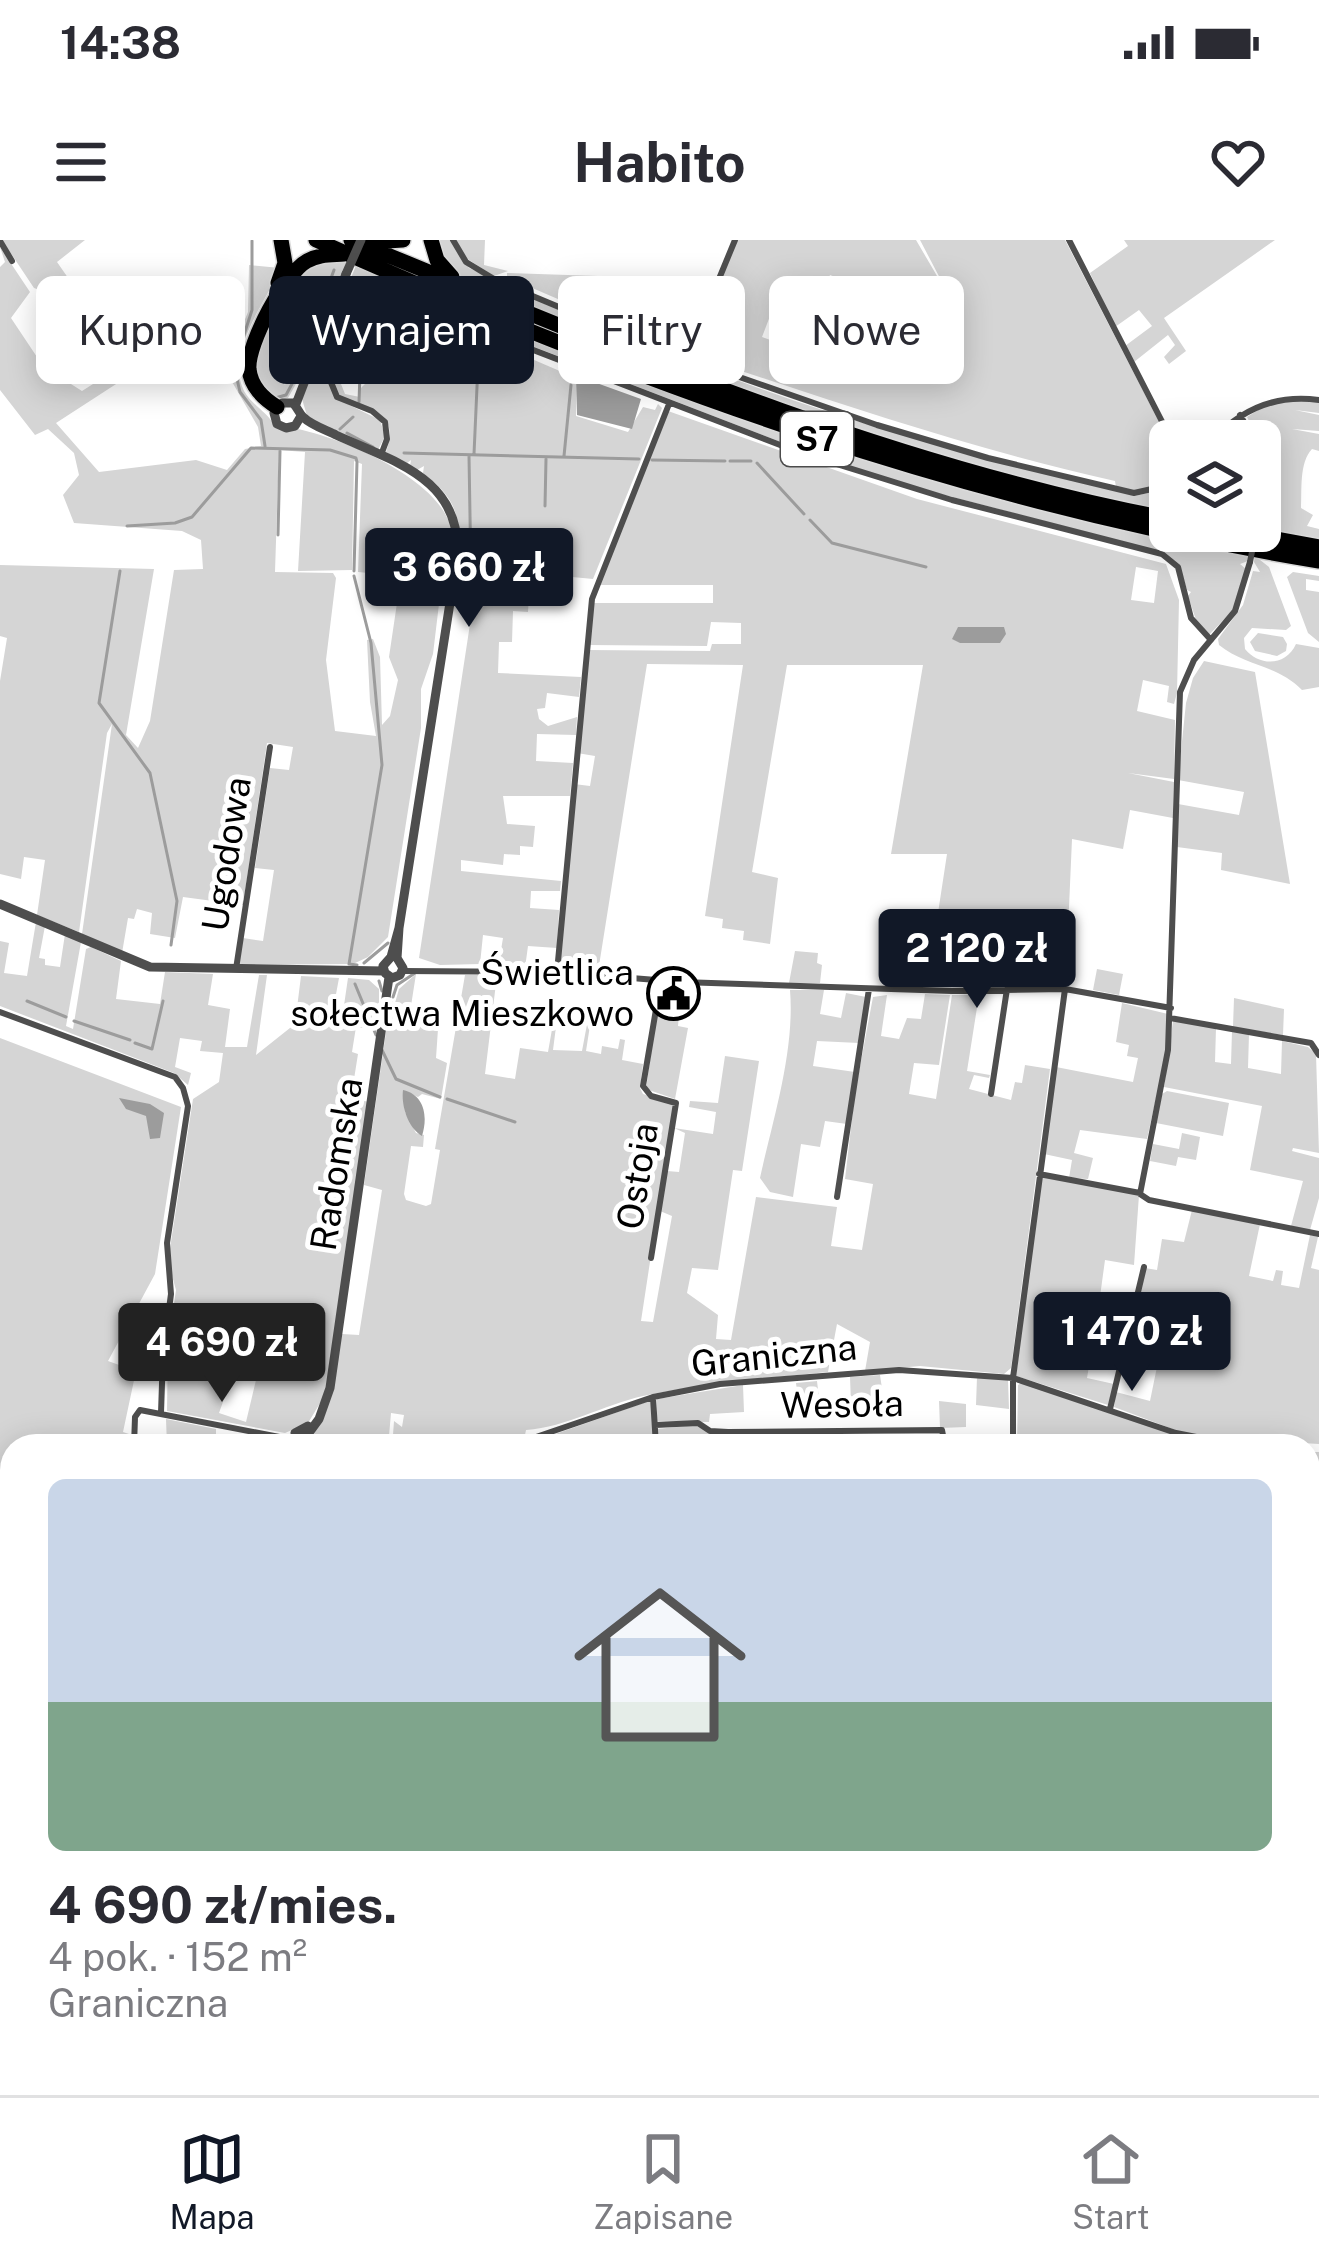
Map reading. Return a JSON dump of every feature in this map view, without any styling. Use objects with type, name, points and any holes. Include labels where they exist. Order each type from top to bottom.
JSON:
[{"type":"highway","points":[[280,240],[284,272],[250,338],[242,365],[248,389],[284,406]]},
{"type":"highway","name":"S7","points":[[316,240],[353,244],[436,276]]},
{"type":"highway","points":[[284,406],[264,398],[251,380],[249,367],[253,346],[284,285],[299,266],[315,257],[353,244],[403,240]]},
{"type":"highway","points":[[431,240],[441,267],[453,276]]},
{"type":"highway","name":"S7","points":[[353,244],[631,372],[830,444],[1046,504],[1149,523]]},
{"type":"highway","name":"S7","points":[[534,316],[766,407],[971,470],[1149,514]]},
{"type":"highway","name":"S7","points":[[1281,543],[1319,547]]},
{"type":"highway","name":"S7","points":[[1281,551],[1319,561]]},
{"type":"highway","points":[[1250,552],[1259,560]]},
{"type":"street","points":[[453,240],[466,262],[558,306]]},
{"type":"street","points":[[720,276],[735,240]]},
{"type":"street","points":[[1069,240],[1161,420]]},
{"type":"street","points":[[0,241],[12,261]]},
{"type":"street","points":[[300,420],[284,406],[302,380],[346,274],[353,244]]},
{"type":"street","points":[[381,456],[387,443],[386,422],[340,399],[328,380],[355,308],[376,292],[890,483],[1162,554],[1178,567],[1191,618],[1211,640]]},
{"type":"street","points":[[745,379],[988,458],[1134,493],[1149,490]]},
{"type":"street","points":[[1235,420],[1272,401],[1319,400]]},
{"type":"street","points":[[557,972],[583,669],[596,584],[669,404]]},
{"type":"street","name":"Radomska","points":[[284,406],[281,427],[288,429],[300,420],[424,478],[442,496],[454,518],[459,542],[329,1388],[320,1413],[305,1434]]},
{"type":"street","points":[[1240,415],[1243,420]]},
{"type":"street","points":[[1140,1193],[1165,1076],[1171,1008],[1179,700],[1187,674],[1240,601],[1258,552]]},
{"type":"street","name":"Ugodowa","points":[[236,969],[270,747]]},
{"type":"street","points":[[0,904],[135,964],[181,970],[393,968],[869,989],[1065,989],[1171,1008]]},
{"type":"street","name":"Ostoja","points":[[661,980],[643,1086],[651,1096],[688,1104]]},
{"type":"street","points":[[837,1197],[869,989]]},
{"type":"street","points":[[991,1094],[1006,989]]},
{"type":"street","points":[[1013,1434],[1012,1378],[1065,989]]},
{"type":"street","points":[[0,1012],[175,1077],[183,1088],[188,1106],[166,1244],[171,1300],[161,1413],[136,1413],[135,1434]]},
{"type":"street","points":[[1170,1018],[1311,1043],[1319,1054]]},
{"type":"street","name":"Ostoja","points":[[651,1258],[676,1102]]},
{"type":"street","points":[[1039,1174],[1319,1234]]},
{"type":"street","points":[[1110,1408],[1144,1268]]},
{"type":"street","name":"Graniczna","points":[[545,1434],[653,1397],[720,1384],[899,1370],[1012,1378],[1182,1434]]},
{"type":"street","points":[[653,1397],[655,1434]]},
{"type":"street","name":"Graniczna","points":[[161,1413],[260,1434]]},
{"type":"street","name":"Wesoła","points":[[655,1425],[698,1423],[710,1431],[728,1432],[942,1430],[943,1434]]},
{"type":"shaded area","points":[[2,240],[85,240],[57,262],[67,276],[36,276],[34,288]]},
{"type":"shaded area","points":[[433,240],[450,240],[469,268],[487,276],[457,276]]},
{"type":"shaded area","points":[[455,240],[485,240],[484,265],[508,271],[494,276],[466,258]]},
{"type":"shaded area","points":[[737,240],[916,240],[937,276],[769,276],[769,319],[762,337],[769,340],[769,380],[745,372],[745,276],[722,276]]},
{"type":"shaded area","points":[[920,240],[1065,240],[1158,420],[1149,420],[1149,488],[1134,491],[1116,487],[1115,481],[781,384],[964,384],[964,276],[939,276]]},
{"type":"shaded area","points":[[1124,240],[1275,240],[1164,318],[1186,351],[1169,364],[1164,357],[1175,345],[1168,335],[1134,362],[1125,346],[1152,326],[1139,310],[1115,327],[1090,273],[1128,246]]},
{"type":"shaded area","points":[[0,247],[30,292],[11,318],[36,356],[36,384],[71,384],[82,391],[93,384],[116,384],[56,423],[99,472],[196,460],[227,470],[245,449],[261,446],[258,427],[233,384],[242,384],[275,426],[320,435],[375,457],[424,489],[441,507],[453,543],[442,578],[445,604],[439,604],[433,654],[421,689],[421,728],[388,937],[368,957],[353,964],[239,965],[243,938],[263,941],[274,870],[255,868],[270,768],[289,770],[293,747],[267,743],[243,905],[183,897],[175,938],[150,934],[152,913],[137,909],[134,919],[128,918],[122,953],[82,934],[112,724],[79,932],[37,915],[45,860],[24,857],[21,879],[0,874],[0,681],[7,638],[0,636],[0,565],[154,569],[126,735],[138,748],[150,721],[174,570],[203,569],[201,540],[182,531],[74,523],[63,495],[79,475],[74,453],[48,429],[35,435],[0,390],[0,267],[5,262]],"holes":[[[279,450],[305,452],[298,571],[352,570],[354,461],[362,464],[358,572],[401,576],[389,657],[398,680],[390,716],[382,725],[380,657],[373,639],[367,640],[376,736],[335,731],[326,660],[333,573],[275,572]]]},
{"type":"shaded area","points":[[311,262],[347,262],[341,276],[296,276]]},
{"type":"shaded area","points":[[357,263],[389,276],[352,276]]},
{"type":"shaded area","points":[[249,265],[280,268],[276,276],[269,276],[269,289],[245,339]]},
{"type":"shaded area","points":[[507,273],[598,276],[558,276],[558,299],[534,289],[534,276]]},
{"type":"shaded area","points":[[534,298],[558,308],[558,319],[534,310]]},
{"type":"shaded area","points":[[269,325],[269,384],[296,384],[288,398],[276,402],[262,393],[251,368]]},
{"type":"shaded area","points":[[534,335],[558,345],[558,356],[534,347]]},
{"type":"shaded area","points":[[534,360],[558,370],[558,384],[576,384],[576,416],[628,432],[643,407],[655,410],[658,404],[662,408],[593,579],[499,570],[462,575],[457,521],[449,498],[423,473],[424,466],[417,470],[410,466],[411,460],[406,464],[386,452],[389,427],[385,419],[338,395],[334,384],[341,384],[345,394],[360,397],[365,384],[534,384]]},
{"type":"shaded area","points":[[745,382],[918,439],[1135,496],[1149,493],[1149,510],[1038,485],[818,420],[725,384]]},
{"type":"shaded area","points":[[308,384],[330,384],[337,399],[380,420],[385,436],[378,450],[308,419],[302,399]]},
{"type":"shaded area","points":[[576,384],[599,384],[641,399],[632,429],[577,415]]},
{"type":"shaded area","points":[[630,384],[659,384],[1149,525],[1149,548],[914,487],[822,458]]},
{"type":"shaded area","points":[[1319,402],[1319,413],[1295,410],[1319,415],[1319,431],[1292,429],[1319,434],[1319,451],[1312,449],[1303,469],[1301,508],[1313,515],[1307,526],[1319,529],[1319,543],[1281,536],[1281,420],[1247,417],[1266,405]]},
{"type":"shaded area","points":[[668,411],[917,499],[1166,564],[1179,600],[1177,693],[1174,704],[1167,702],[1169,686],[1143,680],[1137,711],[1175,720],[1174,779],[1128,773],[1174,782],[1173,818],[1130,810],[1123,849],[1072,839],[1067,953],[1052,952],[1047,985],[980,987],[984,959],[1012,963],[1017,931],[987,925],[982,953],[952,951],[946,987],[927,985],[947,854],[891,854],[923,665],[787,665],[752,872],[778,878],[770,944],[743,940],[744,931],[722,928],[723,919],[705,916],[743,665],[647,664],[598,972],[559,967],[574,784],[590,786],[595,756],[577,753],[587,650],[710,651],[712,644],[741,644],[741,623],[711,622],[707,646],[588,645],[593,603],[713,603],[713,585],[597,585]],"holes":[[[1136,567],[1158,571],[1154,603],[1131,600]]]},
{"type":"shaded area","points":[[1163,552],[1250,554],[1240,564],[1246,569],[1233,610],[1209,635],[1197,623],[1180,567]]},
{"type":"shaded area","points":[[1255,556],[1269,567],[1291,626],[1286,630],[1252,628],[1244,638],[1245,649],[1272,662],[1286,657],[1296,644],[1319,648],[1319,687],[1302,690],[1283,675],[1219,645],[1218,639],[1243,605],[1253,571],[1260,572]]},
{"type":"shaded area","points":[[1293,572],[1319,576],[1319,581],[1306,579],[1306,590],[1319,592],[1319,642],[1308,633],[1287,577]]},
{"type":"shaded area","points":[[497,575],[530,580],[528,612],[513,611],[512,642],[499,642],[498,673],[581,677],[579,697],[547,693],[545,708],[537,709],[539,719],[548,726],[577,717],[576,735],[537,734],[536,761],[573,763],[570,796],[503,796],[507,824],[535,826],[533,847],[520,846],[520,855],[504,854],[503,865],[461,860],[461,871],[561,881],[560,891],[531,891],[530,908],[559,910],[557,948],[528,946],[525,968],[498,968],[503,938],[483,935],[480,964],[440,965],[419,958],[472,611],[453,606],[461,584]]},
{"type":"shaded area","points":[[958,627],[1004,627],[1006,634],[1000,643],[960,643],[952,639]]},
{"type":"shaded area","points":[[1258,633],[1283,637],[1286,651],[1277,656],[1255,651],[1250,642]]},
{"type":"shaded area","points":[[1204,661],[1255,672],[1290,884],[1221,870],[1222,853],[1177,847],[1178,804],[1239,815],[1244,792],[1178,780],[1186,703]]},
{"type":"shaded area","points":[[36,922],[45,926],[39,958],[45,959],[45,965],[60,967],[65,934],[81,942],[66,1026],[73,1029],[86,949],[91,947],[121,961],[116,999],[160,1004],[165,972],[213,974],[208,1005],[230,1009],[225,1047],[247,1047],[259,975],[267,975],[256,1055],[295,1024],[301,976],[339,978],[334,1005],[330,1005],[332,1025],[341,1026],[348,978],[369,980],[379,989],[380,1030],[356,1027],[352,1052],[358,1054],[351,1098],[369,1102],[325,1395],[308,1423],[285,1433],[167,1411],[168,1345],[176,1290],[168,1261],[193,1099],[219,1082],[223,1053],[200,1051],[202,1041],[180,1038],[175,1067],[191,1073],[188,1085],[174,1073],[0,1006],[0,941],[9,943],[4,973],[27,976]],"holes":[[[234,1371],[256,1380],[246,1422],[219,1413]]]},
{"type":"shaded area","points":[[795,951],[818,953],[820,983],[789,983]]},
{"type":"shaded area","points":[[1097,969],[1123,974],[1119,995],[1093,990]]},
{"type":"shaded area","points":[[416,974],[408,1025],[438,1029],[436,1058],[447,1063],[441,1099],[403,1091],[405,1112],[416,1133],[424,1135],[423,1147],[411,1146],[406,1200],[431,1204],[440,1150],[435,1149],[465,975],[497,975],[485,1074],[515,1079],[520,1048],[548,1052],[554,1018],[553,1050],[582,1051],[591,1019],[586,1051],[601,1054],[602,1046],[618,1049],[620,1039],[625,1040],[622,1060],[643,1064],[643,1094],[674,1104],[641,1321],[653,1322],[672,1216],[660,1211],[667,1171],[679,1172],[685,1133],[674,1128],[713,1134],[716,1112],[689,1107],[690,1101],[718,1103],[725,1056],[759,1061],[742,1171],[733,1170],[718,1270],[692,1268],[687,1293],[718,1315],[716,1339],[731,1340],[756,1197],[837,1207],[831,1246],[862,1250],[873,1184],[845,1179],[873,997],[887,995],[881,1036],[899,1039],[907,1018],[921,1019],[925,994],[950,995],[939,1065],[914,1063],[909,1094],[936,1099],[952,995],[979,995],[967,1071],[990,1075],[974,1075],[969,1089],[1011,1100],[1015,1082],[1022,1083],[1025,1065],[1050,1069],[1011,1368],[1004,1374],[920,1366],[865,1371],[870,1342],[837,1324],[828,1372],[643,1396],[525,1434],[393,1434],[394,1421],[402,1427],[404,1415],[391,1413],[389,1434],[314,1434],[342,1334],[359,1335],[382,1190],[364,1185],[389,1011],[399,989]]},
{"type":"shaded area","points":[[790,990],[824,990],[820,1014],[841,1018],[846,993],[866,997],[859,1043],[817,1041],[813,1066],[855,1072],[847,1124],[825,1121],[820,1147],[801,1144],[793,1197],[770,1192],[760,1178],[786,1061]]},
{"type":"shaded area","points":[[1234,998],[1284,1009],[1283,1035],[1233,1027]]},
{"type":"shaded area","points":[[1122,1003],[1168,1014],[1166,1053],[1147,1139],[1080,1130],[1074,1153],[1093,1158],[1088,1179],[1069,1178],[1072,1160],[1044,1154],[1056,1067],[1133,1082],[1138,1058],[1127,1056],[1129,1045],[1116,1042]]},
{"type":"shaded area","points":[[657,1011],[679,1015],[678,1026],[688,1028],[675,1099],[646,1089]]},
{"type":"shaded area","points":[[1173,1021],[1216,1028],[1215,1062],[1231,1064],[1232,1031],[1249,1034],[1248,1068],[1281,1074],[1282,1041],[1308,1047],[1316,1054],[1319,1153],[1292,1151],[1319,1158],[1319,1198],[1310,1230],[1291,1226],[1303,1181],[1250,1170],[1262,1106],[1164,1087]]},
{"type":"shaded area","points":[[0,1038],[181,1107],[155,1274],[108,1361],[136,1371],[123,1432],[129,1434],[0,1434]]},
{"type":"shaded area","points":[[403,1090],[423,1108],[422,1136],[406,1116]]},
{"type":"shaded area","points":[[1167,1091],[1229,1103],[1223,1136],[1156,1123],[1162,1094]]},
{"type":"shaded area","points":[[119,1098],[150,1104],[164,1113],[160,1138],[150,1139],[146,1116],[126,1109]]},
{"type":"shaded area","points":[[1182,1133],[1200,1137],[1196,1160],[1178,1157],[1176,1166],[1150,1161],[1153,1144],[1179,1149]]},
{"type":"shaded area","points":[[1046,1176],[1139,1195],[1134,1265],[1105,1260],[1099,1304],[1131,1312],[1127,1331],[1096,1325],[1087,1378],[1114,1384],[1108,1405],[1016,1376],[1041,1179]]},
{"type":"shaded area","points":[[1192,1210],[1260,1224],[1249,1276],[1273,1281],[1276,1270],[1283,1271],[1281,1285],[1299,1288],[1310,1235],[1318,1237],[1311,1268],[1319,1270],[1319,1434],[1192,1434],[1114,1407],[1116,1392],[1150,1401],[1159,1357],[1127,1346],[1145,1268],[1157,1270],[1162,1239],[1184,1242]]},
{"type":"shaded area","points":[[880,1375],[884,1402],[851,1404],[850,1377]]},
{"type":"shaded area","points":[[977,1377],[1008,1380],[1009,1409],[976,1405]]},
{"type":"shaded area","points":[[817,1381],[820,1407],[799,1408],[796,1383]]},
{"type":"shaded area","points":[[1021,1383],[1176,1434],[1017,1434]]},
{"type":"shaded area","points":[[743,1385],[744,1412],[710,1414],[709,1422],[657,1421],[657,1399]]},
{"type":"shaded area","points":[[649,1401],[653,1404],[654,1434],[556,1434]]},
{"type":"shaded area","points":[[939,1401],[966,1404],[966,1427],[940,1428]]},
{"type":"shaded area","points":[[166,1419],[216,1429],[216,1434],[167,1434]]},
{"type":"shaded area","points":[[697,1425],[710,1433],[745,1434],[657,1434],[657,1429]]},
{"type":"waterway","points":[[252,241],[252,310],[234,366],[240,392],[261,420],[265,446]]},
{"type":"waterway","points":[[332,276],[334,270]]},
{"type":"waterway","points":[[275,398],[286,395],[292,384]]},
{"type":"waterway","points":[[359,402],[360,384]]},
{"type":"waterway","points":[[474,454],[477,384]]},
{"type":"waterway","points":[[564,456],[571,385]]},
{"type":"waterway","points":[[340,429],[353,417]]},
{"type":"waterway","points":[[347,433],[373,447]]},
{"type":"waterway","points":[[127,526],[175,523],[192,517],[251,448],[330,450],[357,462],[354,571]]},
{"type":"waterway","points":[[278,535],[280,451]]},
{"type":"waterway","points":[[404,453],[639,459]]},
{"type":"waterway","points":[[469,456],[471,575]]},
{"type":"waterway","points":[[545,506],[546,459]]},
{"type":"waterway","points":[[652,460],[725,461]]},
{"type":"waterway","points":[[730,461],[751,461]]},
{"type":"waterway","points":[[757,463],[804,514]]},
{"type":"waterway","points":[[810,520],[832,543],[926,567]]},
{"type":"waterway","points":[[120,571],[99,703],[150,773],[177,901],[171,945]]},
{"type":"waterway","points":[[354,576],[371,643],[382,765],[349,964],[357,965]]},
{"type":"waterway","points":[[364,963],[388,943]]},
{"type":"waterway","points":[[393,997],[397,985],[415,973]]},
{"type":"waterway","points":[[379,981],[382,991]]},
{"type":"waterway","points":[[355,984],[376,1035]]},
{"type":"waterway","points":[[27,1001],[66,1017]]},
{"type":"waterway","points":[[135,1043],[152,1049],[163,1001]]},
{"type":"waterway","points":[[390,1007],[392,1003]]},
{"type":"waterway","points":[[74,1021],[130,1040]]},
{"type":"waterway","points":[[382,1050],[396,1079],[440,1097]]},
{"type":"waterway","points":[[447,1099],[515,1122]]},
{"type":"place","name":"Świetlica sołectwa Mieszkowo","points":[[673,993]]}]
